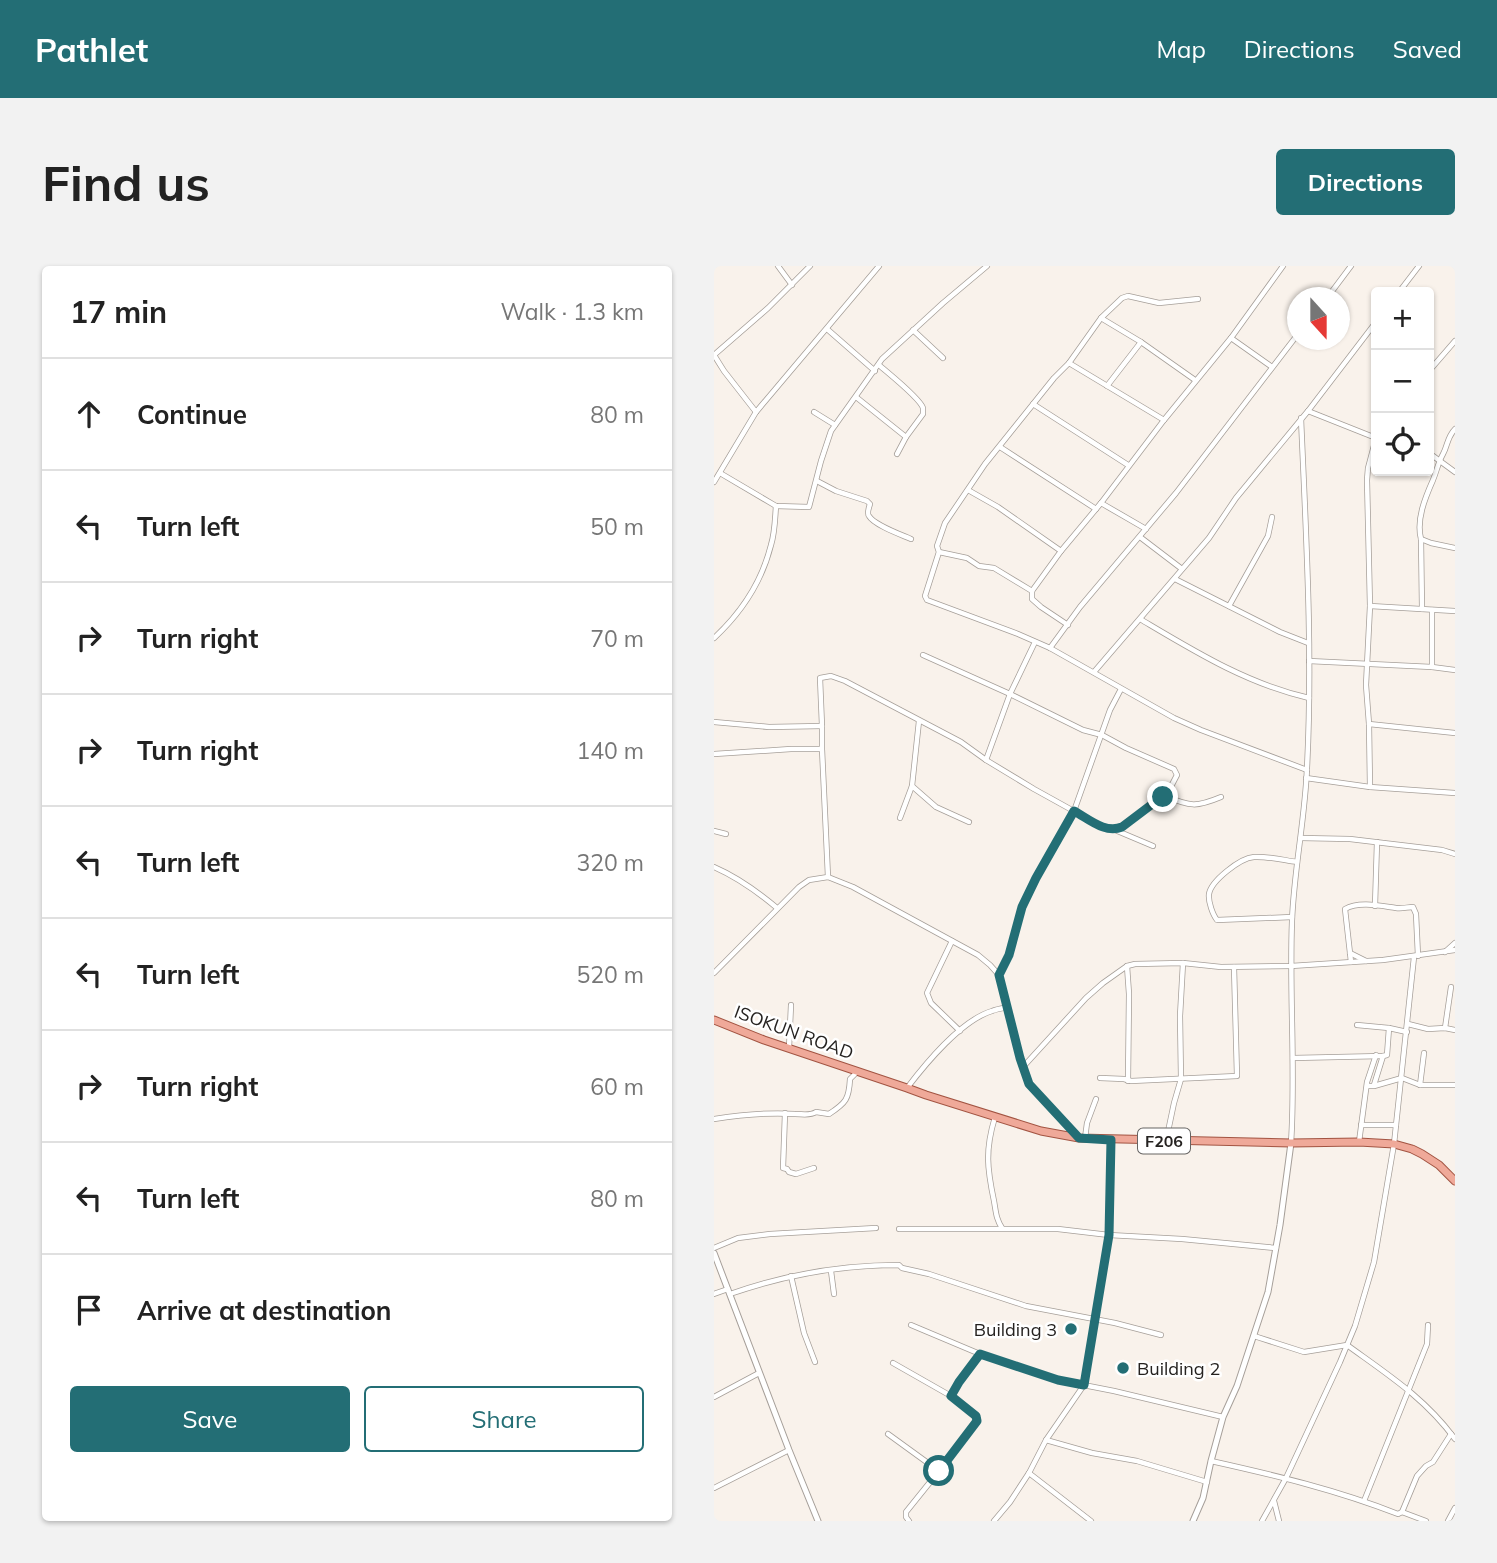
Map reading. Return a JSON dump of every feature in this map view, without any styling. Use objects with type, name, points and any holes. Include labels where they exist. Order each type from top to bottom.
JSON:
[{"type":"main road","name":"ISOKUN ROAD","points":[[714,1020],[863,1073]]},
{"type":"main road","name":"F206","points":[[863,1073],[1041,1131],[1082,1138],[1394,1144],[1422,1154],[1439,1165],[1455,1181]]},
{"type":"street","points":[[778,266],[792,285]]},
{"type":"street","points":[[756,412],[714,354],[768,308],[810,266]]},
{"type":"street","points":[[714,482],[756,412],[879,266]]},
{"type":"street","points":[[720,474],[776,506],[809,507],[829,436],[883,359],[987,266]]},
{"type":"street","points":[[1068,625],[1041,607],[1032,598],[1032,591],[1195,380],[1231,338],[1283,266]]},
{"type":"street","points":[[1335,287],[1351,266]]},
{"type":"street","points":[[1403,287],[1419,266]]},
{"type":"street","points":[[1198,299],[1159,303],[1128,296],[1122,298],[1101,318],[1069,363],[985,464],[945,523],[925,594],[927,600],[1050,648],[1192,726],[1307,770]]},
{"type":"street","points":[[1101,318],[1195,380]]},
{"type":"street","points":[[827,329],[875,371]]},
{"type":"street","points":[[1094,672],[1209,538],[1236,498],[1308,411],[1371,329]]},
{"type":"street","points":[[913,330],[943,358]]},
{"type":"street","points":[[1231,338],[1272,367]]},
{"type":"street","points":[[1434,365],[1455,341]]},
{"type":"street","points":[[1107,386],[1141,342]]},
{"type":"street","points":[[1050,648],[1176,493],[1287,347]]},
{"type":"street","points":[[1069,363],[1164,420]]},
{"type":"street","points":[[879,365],[922,405],[923,414],[897,454]]},
{"type":"street","points":[[856,397],[906,437]]},
{"type":"street","points":[[1033,404],[1128,466]]},
{"type":"street","points":[[1308,411],[1371,436]]},
{"type":"street","points":[[814,412],[835,425]]},
{"type":"street","points":[[1193,1521],[1208,1482],[1223,1417],[1237,1386],[1268,1292],[1291,1143],[1292,917],[1307,770],[1309,698],[1301,418]]},
{"type":"street","points":[[1422,609],[1419,528],[1425,496],[1438,460],[1445,450],[1447,439],[1455,429]]},
{"type":"street","points":[[1000,447],[1096,509]]},
{"type":"street","points":[[1370,787],[1369,723],[1366,706],[1370,606],[1367,480],[1371,457]]},
{"type":"street","points":[[1434,457],[1455,472]]},
{"type":"street","points":[[817,481],[836,491],[867,501],[870,504],[870,517],[882,527],[911,539]]},
{"type":"street","points":[[968,490],[998,507],[1061,551]]},
{"type":"street","points":[[1101,503],[1146,529]]},
{"type":"street","points":[[714,638],[737,614],[760,575],[772,542],[776,506]]},
{"type":"street","points":[[1229,606],[1268,536],[1272,517]]},
{"type":"street","points":[[1140,537],[1182,569]]},
{"type":"street","points":[[1421,539],[1455,548]]},
{"type":"street","points":[[1422,553],[1431,543]]},
{"type":"street","points":[[939,552],[967,558],[979,566],[994,568],[1032,591]]},
{"type":"street","points":[[1175,579],[1280,632],[1308,643]]},
{"type":"street","points":[[1370,606],[1455,611]]},
{"type":"street","points":[[1432,610],[1432,667]]},
{"type":"street","points":[[1140,619],[1230,671],[1286,693],[1309,698]]},
{"type":"street","points":[[986,760],[1010,694],[1035,642]]},
{"type":"street","points":[[923,655],[1083,730],[1102,735],[1174,769],[1177,775],[1166,796],[1115,830]]},
{"type":"street","points":[[1309,661],[1455,670]]},
{"type":"street","points":[[828,877],[820,678],[831,676],[961,742],[986,760],[1105,828],[1153,846]]},
{"type":"street","points":[[999,975],[1009,955],[1022,907],[1074,811],[1110,710],[1121,689]]},
{"type":"street","points":[[900,818],[912,786],[919,721]]},
{"type":"street","points":[[714,722],[769,727],[822,726]]},
{"type":"street","points":[[1369,723],[1455,733]]},
{"type":"street","points":[[714,754],[821,749]]},
{"type":"street","points":[[1306,778],[1370,787],[1455,793]]},
{"type":"street","points":[[912,786],[936,807],[969,822]]},
{"type":"street","points":[[1166,796],[1181,803],[1196,805],[1221,797]]},
{"type":"street","points":[[714,831],[726,834]]},
{"type":"street","points":[[1301,838],[1350,839],[1442,850],[1455,854]]},
{"type":"street","points":[[1375,906],[1377,842]]},
{"type":"street","points":[[1292,917],[1217,919],[1209,895],[1231,866],[1250,857],[1297,862]]},
{"type":"street","points":[[714,867],[750,887],[777,908]]},
{"type":"street","points":[[714,973],[799,887],[809,880],[828,877],[861,891],[990,965],[999,975],[1029,1084],[1082,1138],[1096,1098]]},
{"type":"street","points":[[1262,1521],[1286,1478],[1347,1345],[1374,1262],[1402,1078],[1416,957],[1415,909],[1411,906],[1396,908],[1353,905],[1345,909],[1351,962]]},
{"type":"street","points":[[952,941],[927,993],[931,1003],[961,1031]]},
{"type":"street","points":[[1023,1067],[1086,998],[1127,966],[1183,963],[1221,967],[1291,966],[1416,957],[1455,948]]},
{"type":"street","points":[[1350,953],[1367,961]]},
{"type":"street","points":[[1166,1141],[1181,1079],[1183,963]]},
{"type":"street","points":[[1127,966],[1128,1080]]},
{"type":"street","points":[[1100,1078],[1128,1080],[1237,1076],[1234,967]]},
{"type":"street","points":[[1446,1028],[1451,988]]},
{"type":"street","points":[[789,1048],[791,1005]]},
{"type":"street","points":[[907,1088],[926,1063],[961,1031],[982,1015],[1008,1007]]},
{"type":"street","points":[[1408,1024],[1428,1029],[1455,1030]]},
{"type":"street","points":[[1357,1025],[1407,1032]]},
{"type":"street","points":[[1374,1086],[1383,1056],[1387,1055],[1389,1028]]},
{"type":"street","points":[[1420,1085],[1424,1053]]},
{"type":"street","points":[[1359,1142],[1367,1086],[1376,1055]]},
{"type":"street","points":[[1293,1058],[1383,1056]]},
{"type":"street","points":[[714,1119],[833,1112],[846,1101],[850,1091],[850,1079],[855,1074],[863,1073]]},
{"type":"street","points":[[1367,1086],[1402,1078],[1420,1085],[1455,1084]]},
{"type":"street","points":[[785,1113],[783,1168],[796,1174],[814,1168]]},
{"type":"street","points":[[995,1117],[990,1135],[988,1172],[997,1220],[1002,1228]]},
{"type":"street","points":[[1361,1125],[1396,1125]]},
{"type":"street","points":[[994,1521],[1029,1474],[1046,1440],[1084,1385],[1109,1235],[1111,1140]]},
{"type":"street","points":[[993,1228],[997,1220]]},
{"type":"street","points":[[818,1521],[714,1250],[738,1238],[876,1228]]},
{"type":"street","points":[[899,1229],[1058,1229],[1276,1248]]},
{"type":"street","points":[[714,1294],[810,1272],[867,1265],[900,1267],[1027,1306],[1115,1322],[1161,1335]]},
{"type":"street","points":[[831,1271],[834,1294]]},
{"type":"street","points":[[791,1276],[804,1333],[815,1362]]},
{"type":"street","points":[[911,1325],[980,1354],[1058,1380],[1223,1417]]},
{"type":"street","points":[[1364,1502],[1427,1344],[1428,1325]]},
{"type":"street","points":[[1254,1336],[1304,1352],[1347,1345],[1408,1388],[1431,1409],[1453,1436],[1433,1462],[1417,1476],[1402,1512]]},
{"type":"street","points":[[951,1396],[980,1354]]},
{"type":"street","points":[[893,1363],[951,1396],[978,1419],[906,1512],[909,1521]]},
{"type":"street","points":[[714,1397],[759,1373]]},
{"type":"street","points":[[888,1434],[939,1471]]},
{"type":"street","points":[[1046,1440],[1092,1453],[1137,1461],[1208,1482]]},
{"type":"street","points":[[714,1488],[789,1450]]},
{"type":"street","points":[[1211,1461],[1286,1478],[1426,1521]]},
{"type":"street","points":[[1029,1474],[1091,1521]]},
{"type":"street","points":[[1274,1500],[1279,1521]]},
{"type":"street","points":[[1448,1521],[1455,1508]]},
{"type":"place","name":"Building 3","points":[[1071,1329]]},
{"type":"place","name":"Building 2","points":[[1123,1368]]},
{"type":"route","points":[[939,1471],[978,1419],[951,1396],[980,1354],[1058,1380],[1084,1385],[1109,1235],[1111,1140],[1079,1138],[1029,1084],[999,975],[1009,955],[1022,907],[1074,811],[1105,828],[1115,830],[1163,797]]}]
